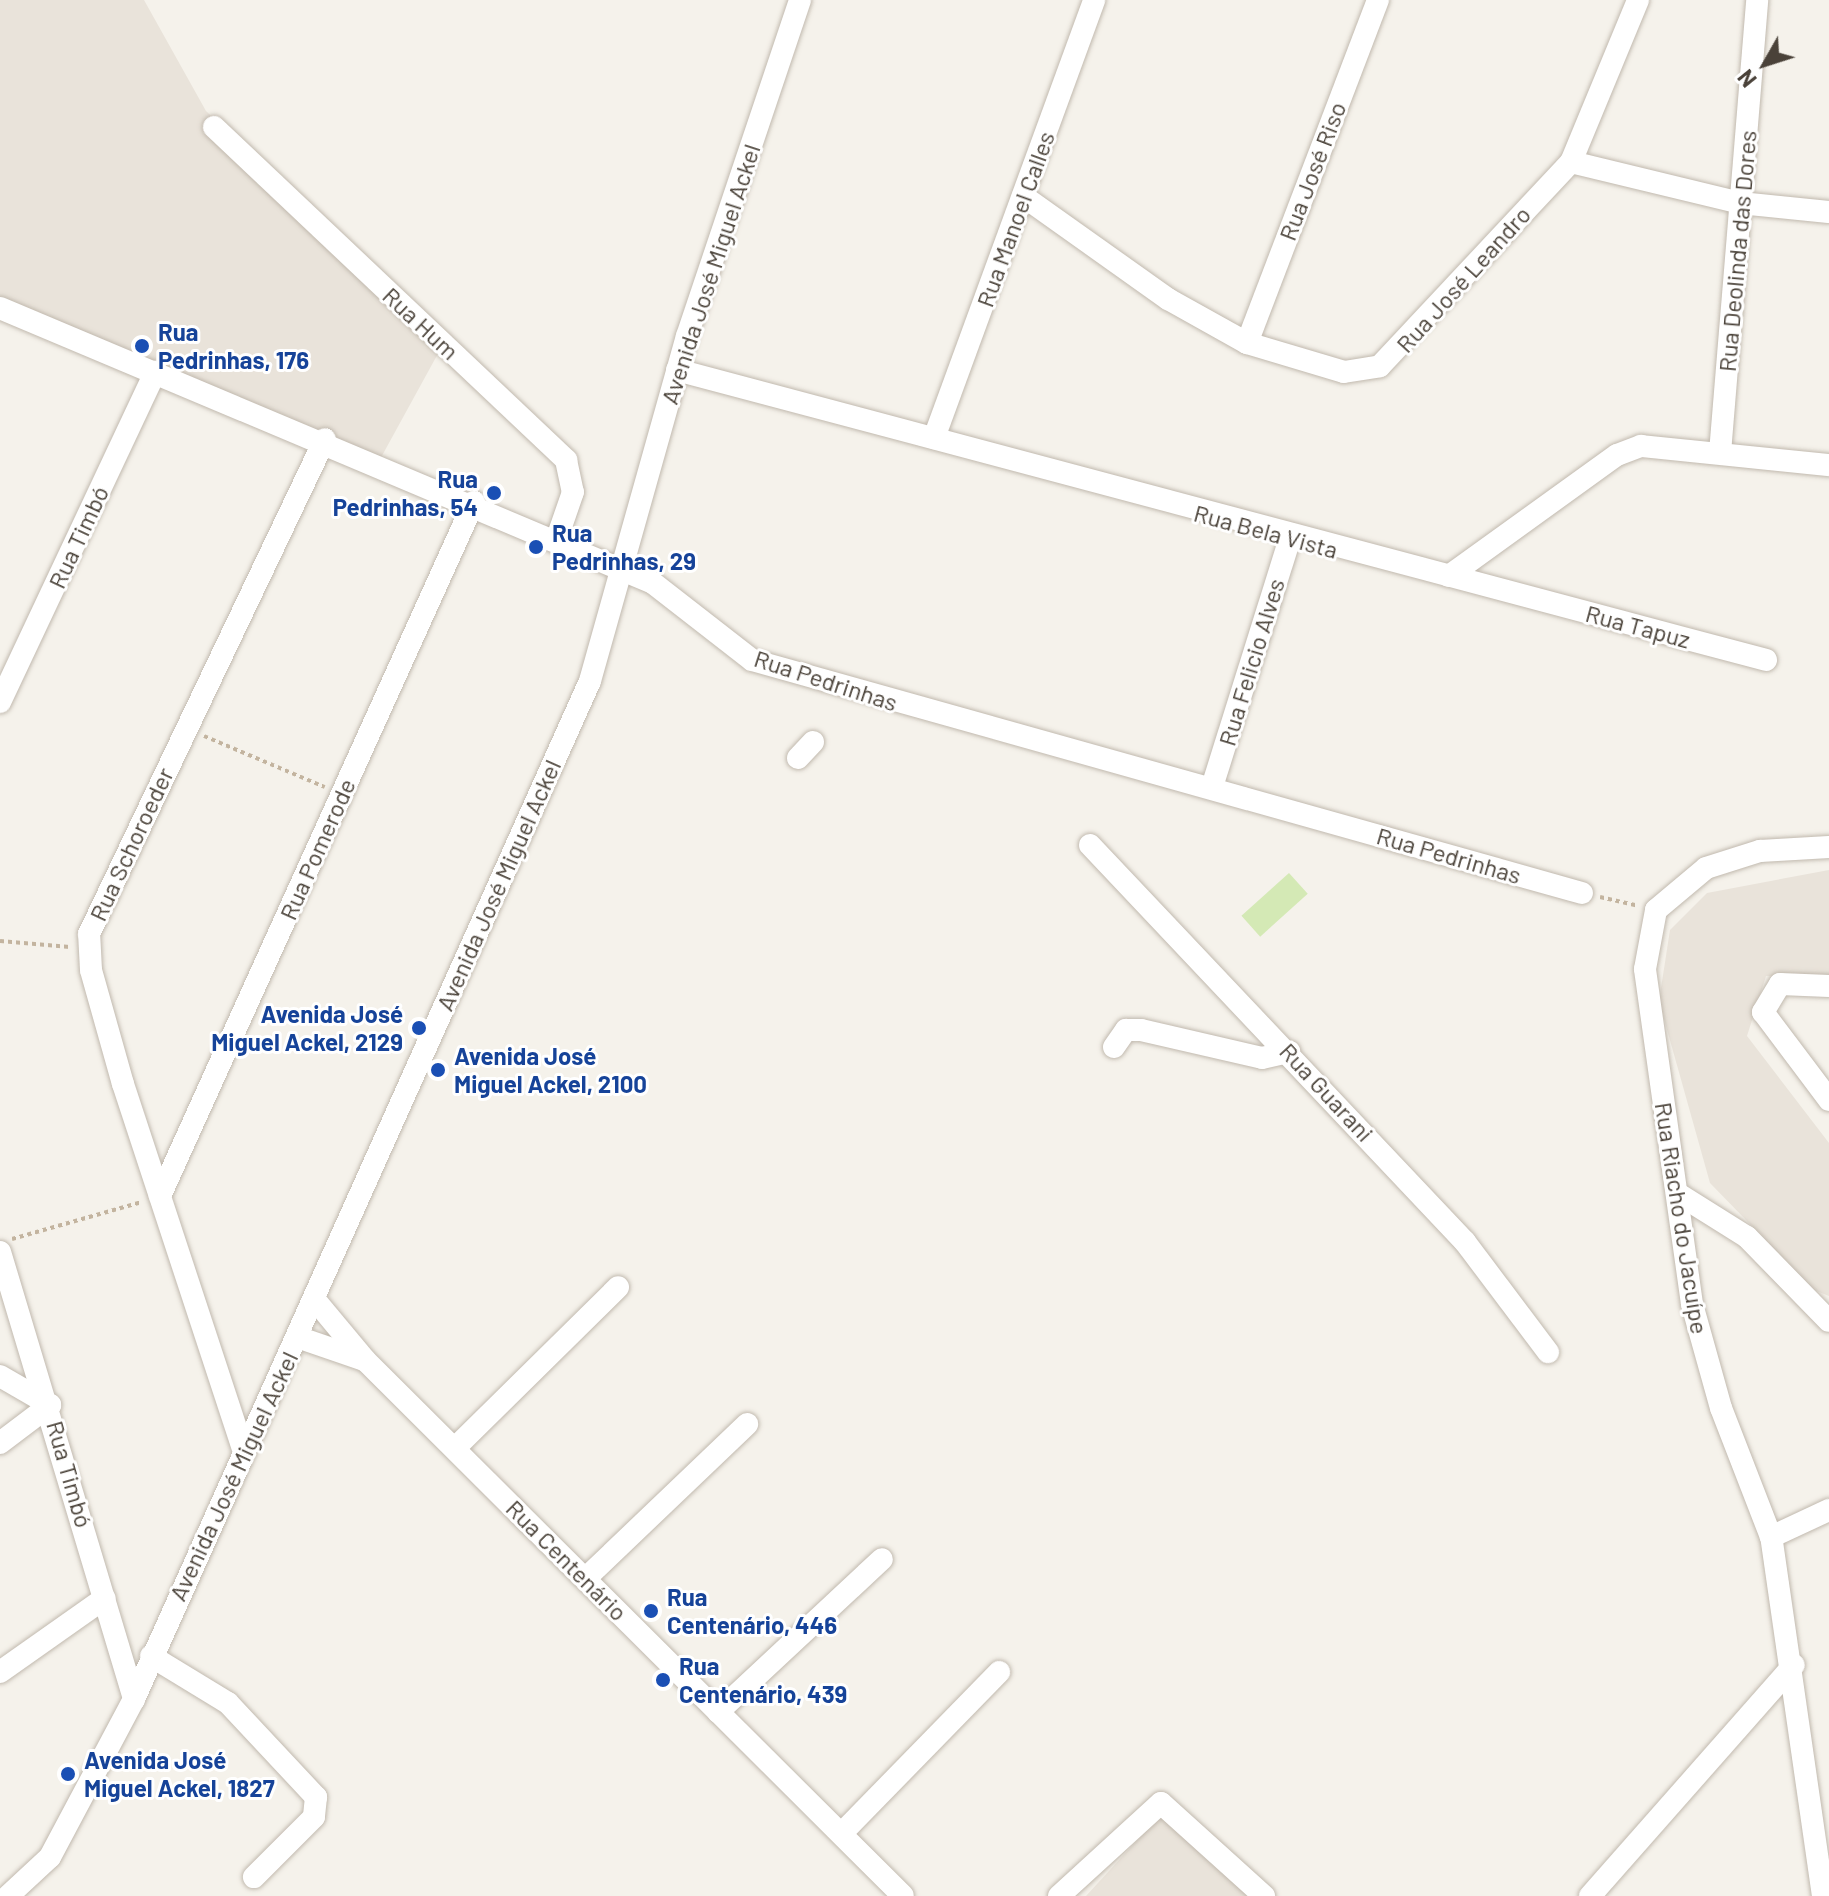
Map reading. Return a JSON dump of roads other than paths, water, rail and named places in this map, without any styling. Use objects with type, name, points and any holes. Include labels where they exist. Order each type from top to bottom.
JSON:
[{"type":"street","name":"Avenida José Miguel Ackel","points":[[8,1896],[50,1857],[134,1699],[590,681],[619,568],[677,370],[800,0]]},
{"type":"street","name":"Rua Manoel Calles","points":[[934,438],[1094,0]]},
{"type":"street","name":"Rua José Riso","points":[[1247,343],[1378,0]]},
{"type":"street","name":"Rua José Leandro","points":[[1023,196],[1168,299],[1247,343],[1344,372],[1380,366],[1571,162],[1638,0]]},
{"type":"street","name":"Rua Deolinda das Dores","points":[[1720,453],[1757,0]]},
{"type":"street","name":"Rua Hum","points":[[214,127],[566,460],[573,492],[556,541]]},
{"type":"street","points":[[1571,162],[1740,203],[1829,212]]},
{"type":"street","name":"Rua Pedrinhas","points":[[0,308],[325,439],[619,568],[665,590],[752,660],[1582,893]]},
{"type":"street","name":"Rua Bela Vista","points":[[677,370],[1290,538],[1449,576]]},
{"type":"street","name":"Rua Timbó","points":[[0,702],[155,372]]},
{"type":"street","name":"Rua Schoroeder","points":[[244,1452],[160,1196],[88,948],[94,919],[325,439]]},
{"type":"street","points":[[1449,576],[1503,541],[1617,455],[1664,445],[1829,465]]},
{"type":"street","name":"Rua Pomerode","points":[[160,1196],[474,502]]},
{"type":"street","name":"Rua Felicio Alves","points":[[1212,787],[1290,538]]},
{"type":"street","points":[[1503,541],[1492,572],[1511,593]]},
{"type":"street","name":"Rua Tapuz","points":[[1449,576],[1766,660]]},
{"type":"street","name":"Rua Guarani","points":[[1090,845],[1289,1052],[1465,1242],[1548,1352]]},
{"type":"street","name":"Rua Riacho do Jacuípe","points":[[1823,1896],[1821,1804],[1771,1537],[1704,1352],[1647,1008],[1656,910],[1683,884],[1730,857],[1829,847]]},
{"type":"street","points":[[1829,986],[1780,984],[1763,1012],[1829,1100]]},
{"type":"street","points":[[1114,1047],[1126,1030],[1141,1030],[1262,1058],[1289,1052]]},
{"type":"street","points":[[1680,1195],[1747,1237],[1829,1321]]},
{"type":"street","name":"Rua Timbó","points":[[0,1252],[50,1405],[134,1699]]},
{"type":"street","points":[[455,1448],[618,1287]]},
{"type":"street","name":"Rua Centenário","points":[[315,1300],[365,1360],[903,1896]]},
{"type":"street","name":"Rua Centenário","points":[[297,1337],[365,1360]]},
{"type":"street","points":[[0,1376],[50,1405],[0,1443]]},
{"type":"street","points":[[586,1578],[747,1424]]},
{"type":"street","points":[[1771,1537],[1829,1510]]},
{"type":"street","points":[[718,1712],[882,1559]]},
{"type":"street","points":[[0,1672],[105,1598]]},
{"type":"street","points":[[151,1656],[221,1697],[316,1797],[314,1817],[254,1877]]},
{"type":"street","points":[[1590,1896],[1794,1665]]},
{"type":"street","points":[[842,1833],[999,1672]]},
{"type":"street","points":[[1059,1896],[1161,1803],[1264,1896]]},
{"type":"place","name":"Rua Pedrinhas, 176","points":[[142,346]]},
{"type":"place","name":"Rua Pedrinhas, 54","points":[[494,493]]},
{"type":"place","name":"Rua Pedrinhas, 29","points":[[536,547]]},
{"type":"place","name":"Avenida José Miguel Ackel, 2129","points":[[419,1028]]},
{"type":"place","name":"Avenida José Miguel Ackel, 2100","points":[[438,1070]]},
{"type":"place","name":"Rua Centenário, 446","points":[[651,1611]]},
{"type":"place","name":"Rua Centenário, 439","points":[[663,1680]]},
{"type":"place","name":"Avenida José Miguel Ackel, 1827","points":[[68,1774]]}]
